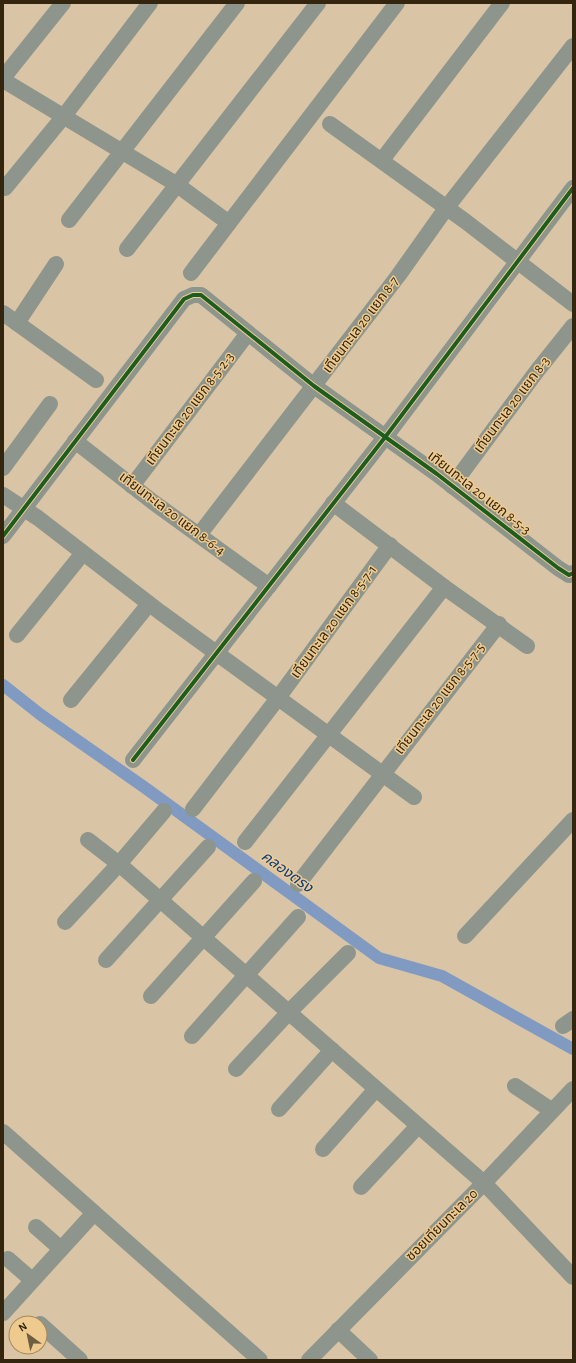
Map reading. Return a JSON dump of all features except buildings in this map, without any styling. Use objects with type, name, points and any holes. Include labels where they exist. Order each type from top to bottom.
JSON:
[{"type":"street","points":[[63,3],[3,79],[176,184],[229,223]]},
{"type":"street","points":[[5,188],[64,116],[150,3]]},
{"type":"street","points":[[69,220],[237,3]]},
{"type":"street","points":[[127,248],[318,3]]},
{"type":"street","points":[[382,160],[502,3]]},
{"type":"street","points":[[190,273],[393,4]]},
{"type":"street","name":"เทียนทะเล 20 แยก 8-7","points":[[199,535],[398,276],[447,207],[573,46]]},
{"type":"street","points":[[330,124],[447,207],[573,304]]},
{"type":"street","points":[[133,760],[386,436],[573,188]]},
{"type":"street","points":[[17,323],[56,264]]},
{"type":"street","name":"เทียนทะเล 20 แยก 8-5-3","points":[[75,442],[184,299],[192,295],[201,295],[314,386],[386,436],[568,573]]},
{"type":"street","points":[[3,313],[96,380]]},
{"type":"street","name":"เทียนทะเล 20 แยก 8-3","points":[[452,486],[537,371],[573,326]]},
{"type":"street","name":"เทียนทะเล 20 แยก 8-5-2-3","points":[[132,486],[248,333]]},
{"type":"street","points":[[3,468],[50,404]]},
{"type":"street","points":[[3,536],[75,442]]},
{"type":"street","name":"เทียนทะเล 20 แยก 8-6-4","points":[[75,442],[132,486],[269,586]]},
{"type":"street","points":[[3,495],[217,654],[414,797]]},
{"type":"street","points":[[333,503],[444,587],[499,624],[527,646]]},
{"type":"street","name":"เทียนทะเล 20 แยก 8-5-7-1","points":[[192,809],[278,698],[390,545]]},
{"type":"street","points":[[17,636],[83,553]]},
{"type":"street","points":[[244,842],[444,587]]},
{"type":"street","points":[[71,700],[149,604]]},
{"type":"street","name":"เทียนทะเล 20 แยก 8-5-7-5","points":[[298,884],[499,624]]},
{"type":"street","points":[[65,922],[119,864],[164,811]]},
{"type":"street","points":[[465,936],[573,820]]},
{"type":"street","points":[[88,840],[119,864],[484,1183],[573,1277]]},
{"type":"street","points":[[106,960],[208,847]]},
{"type":"street","points":[[151,996],[254,881]]},
{"type":"street","points":[[192,1036],[298,917]]},
{"type":"street","points":[[236,1069],[289,1012],[348,953]]},
{"type":"street","points":[[279,1108],[332,1050]]},
{"type":"street","points":[[515,1086],[551,1110]]},
{"type":"street","points":[[323,1149],[376,1089]]},
{"type":"street","name":"ซอยเทียนทะเล 20","points":[[309,1360],[484,1183],[551,1110],[573,1089]]},
{"type":"street","points":[[361,1187],[418,1126]]},
{"type":"street","points":[[3,1132],[260,1360]]},
{"type":"street","points":[[4,1310],[94,1213]]},
{"type":"street","points":[[36,1227],[61,1249]]},
{"type":"street","points":[[8,1259],[32,1280]]},
{"type":"street","points":[[338,1330],[370,1360]]},
{"type":"street","points":[[48,1331],[80,1360]]},
{"type":"waterway","name":"คลองตรง","points":[[3,685],[41,715],[144,787],[379,958],[442,976],[573,1049]]},
{"type":"cycle path","points":[[133,760],[386,436],[573,188]]},
{"type":"cycle path","points":[[3,536],[184,299],[193,295],[201,295],[314,386],[437,474],[558,568],[569,575],[573,573]]}]
